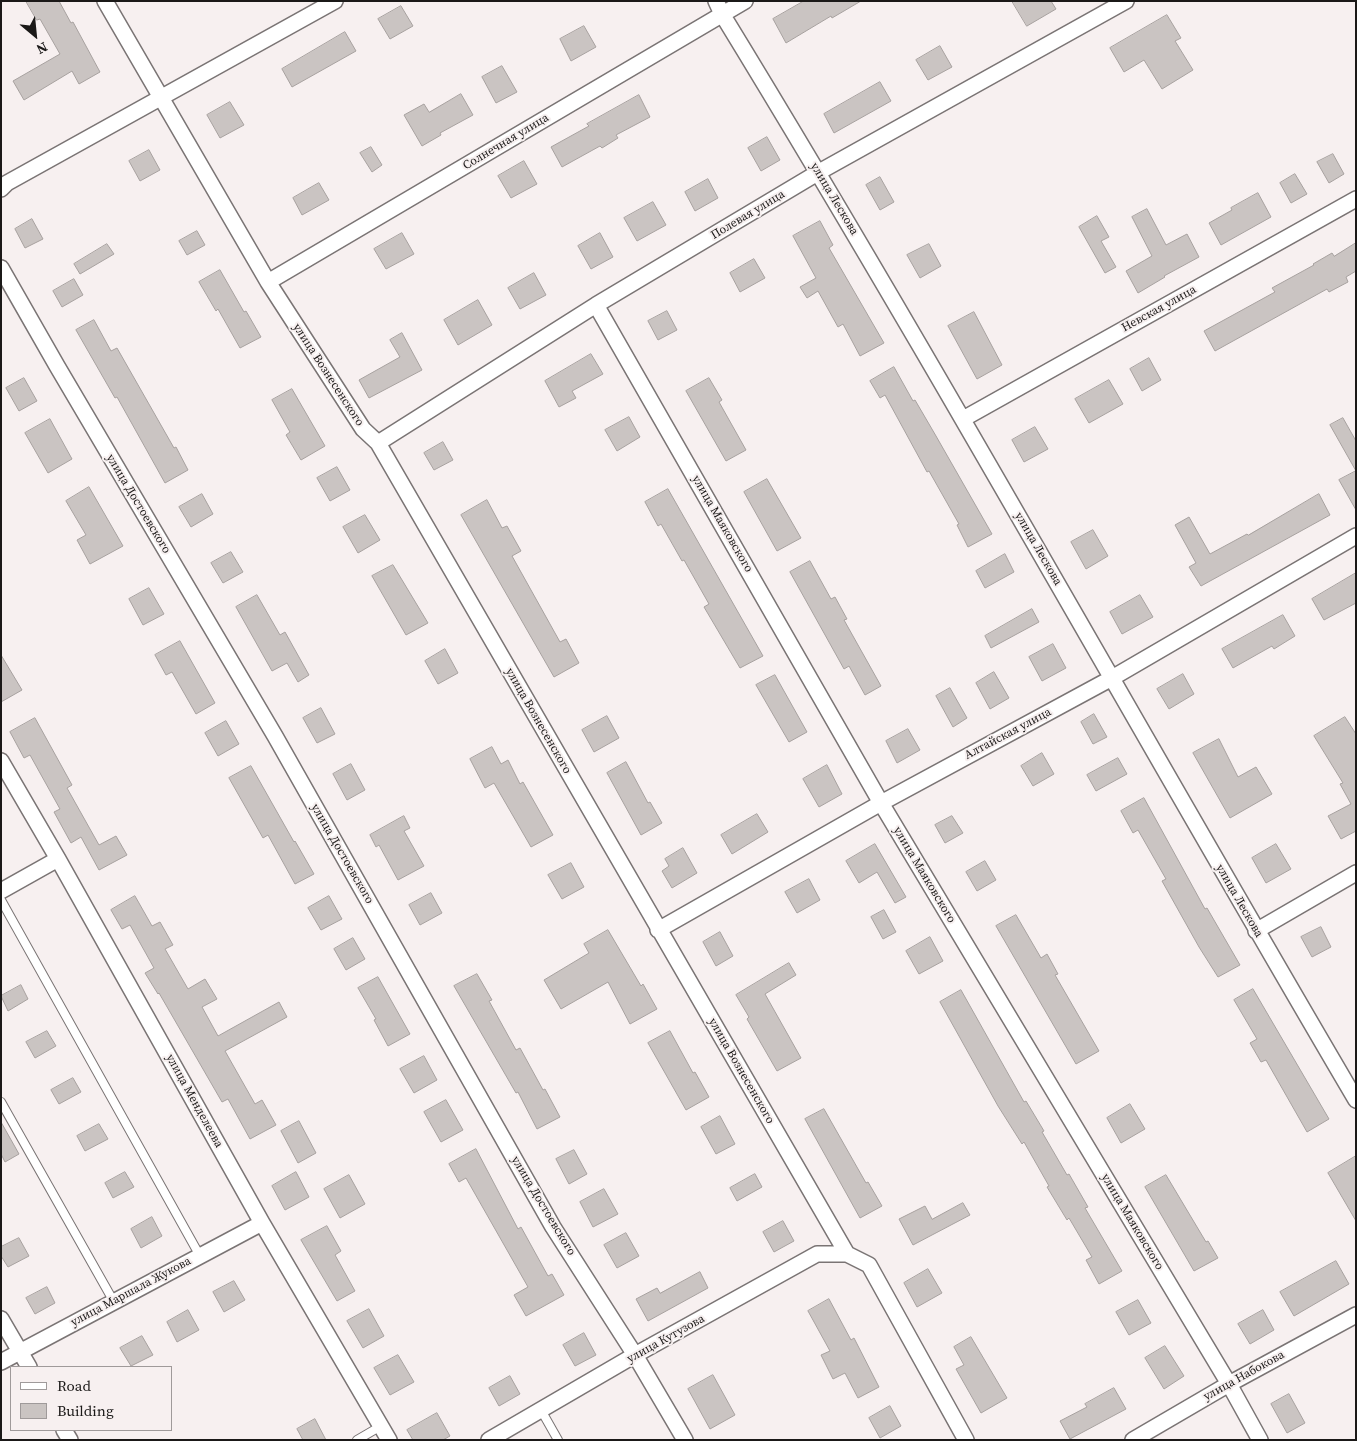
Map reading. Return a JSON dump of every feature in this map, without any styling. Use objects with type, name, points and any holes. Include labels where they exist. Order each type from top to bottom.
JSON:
[{"type":"street","name":"улица Вознесенского","points":[[105,1],[160,99],[268,282],[362,429],[378,443],[847,1254]]},
{"type":"street","points":[[1,188],[335,1]]},
{"type":"street","name":"Солнечная улица","points":[[268,282],[719,8],[745,1]]},
{"type":"street","name":"Полевая улица","points":[[378,443],[596,305],[819,172],[1126,1]]},
{"type":"street","name":"улица Лескова","points":[[719,8],[819,172],[963,419],[1256,931],[1356,1100]]},
{"type":"street","name":"Невская улица","points":[[963,419],[1356,199]]},
{"type":"street","name":"улица Достоевского","points":[[1,268],[56,366],[275,736],[553,1227],[635,1355],[685,1440]]},
{"type":"street","name":"улица Маяковского","points":[[596,305],[881,803],[1229,1384],[1260,1440]]},
{"type":"street","name":"Алтайская улица","points":[[658,930],[881,803],[1112,678],[1356,536]]},
{"type":"street","name":"улица Менделеева","points":[[1,761],[262,1223],[390,1440]]},
{"type":"street","points":[[1,891],[58,859]]},
{"type":"street","points":[[1256,931],[1356,873]]},
{"type":"street","name":"улица Маршала Жукова","points":[[1,1362],[262,1223]]},
{"type":"street","name":"улица Кутузова","points":[[489,1440],[635,1355],[817,1254],[847,1254]]},
{"type":"street","points":[[847,1254],[869,1265],[966,1440]]},
{"type":"street","name":"улица Набокова","points":[[1133,1440],[1229,1384],[1356,1315]]},
{"type":"street","points":[[1,1319],[28,1366]]},
{"type":"lane","points":[[1,900],[200,1256]]},
{"type":"lane","points":[[1,1102],[114,1302]]},
{"type":"lane","points":[[541,1410],[558,1440]]},
{"type":"lane","points":[[357,1440],[381,1426]]},
{"type":"building","points":[[26,1],[59,1],[71,23],[73,22],[100,72],[79,84],[72,71],[24,100],[13,81],[60,54],[40,19],[37,20]]},
{"type":"building","points":[[804,1],[861,1],[832,18],[831,16],[786,43],[773,19]]},
{"type":"building","points":[[1012,1],[1051,1],[1056,9],[1027,26]]},
{"type":"building","points":[[401,6],[413,26],[390,39],[378,19]]},
{"type":"building","points":[[1167,15],[1181,38],[1175,41],[1193,70],[1162,89],[1144,60],[1124,72],[1110,48]]},
{"type":"building","points":[[584,26],[596,47],[571,61],[560,39]]},
{"type":"building","points":[[345,32],[356,51],[292,87],[282,69]]},
{"type":"building","points":[[940,46],[952,67],[928,80],[916,60]]},
{"type":"building","points":[[502,66],[517,92],[496,103],[482,77]]},
{"type":"building","points":[[880,82],[891,101],[834,133],[824,114]]},
{"type":"building","points":[[461,94],[473,115],[440,133],[441,135],[422,146],[404,115],[424,104],[429,112]]},
{"type":"building","points":[[639,95],[650,117],[616,135],[618,138],[602,148],[600,146],[562,167],[551,147]]},
{"type":"building","points":[[230,102],[244,125],[220,138],[207,115]]},
{"type":"building","points":[[767,137],[780,160],[761,171],[748,148]]},
{"type":"building","points":[[371,147],[382,165],[372,172],[360,153]]},
{"type":"building","points":[[149,150],[160,170],[140,181],[129,161]]},
{"type":"building","points":[[1333,154],[1344,174],[1329,183],[1317,162]]},
{"type":"building","points":[[524,161],[537,184],[511,198],[498,176]]},
{"type":"building","points":[[1295,174],[1307,194],[1291,203],[1280,183]]},
{"type":"building","points":[[880,177],[894,202],[880,210],[866,185]]},
{"type":"building","points":[[708,179],[718,198],[695,211],[685,192]]},
{"type":"building","points":[[319,183],[329,200],[302,215],[293,198]]},
{"type":"building","points":[[1258,193],[1271,217],[1221,245],[1209,223]]},
{"type":"building","points":[[653,202],[666,225],[637,241],[624,218]]},
{"type":"building","points":[[1147,209],[1166,245],[1187,234],[1199,257],[1138,293],[1126,271],[1152,256],[1132,217]]},
{"type":"building","points":[[1097,216],[1109,237],[1101,241],[1116,267],[1105,273],[1079,227]]},
{"type":"building","points":[[32,219],[43,239],[25,248],[15,229]]},
{"type":"building","points":[[820,221],[833,245],[829,248],[884,343],[860,356],[843,324],[838,327],[818,291],[807,298],[800,287],[816,278],[793,236]]},
{"type":"building","points":[[197,231],[205,245],[187,255],[179,241]]},
{"type":"building","points":[[402,233],[414,254],[386,269],[374,249]]},
{"type":"building","points":[[600,233],[613,257],[591,269],[578,246]]},
{"type":"building","points":[[1356,243],[1356,271],[1346,277],[1348,282],[1329,292],[1327,289],[1215,351],[1204,331],[1275,292],[1272,288],[1332,253],[1334,256]]},
{"type":"building","points":[[107,244],[114,254],[80,274],[74,264]]},
{"type":"building","points":[[929,244],[941,266],[920,278],[907,255]]},
{"type":"building","points":[[754,259],[765,278],[740,292],[730,273]]},
{"type":"building","points":[[220,270],[261,337],[240,348],[218,309],[216,311],[199,282]]},
{"type":"building","points":[[534,273],[546,295],[520,309],[508,288]]},
{"type":"building","points":[[74,279],[83,295],[62,307],[53,291]]},
{"type":"building","points":[[478,300],[492,325],[458,345],[444,320]]},
{"type":"building","points":[[667,311],[677,330],[658,340],[648,321]]},
{"type":"building","points":[[974,312],[1002,365],[977,379],[948,326]]},
{"type":"building","points":[[94,320],[111,351],[117,348],[188,470],[165,483],[117,397],[115,398],[76,330]]},
{"type":"building","points":[[402,333],[422,370],[369,398],[359,380],[400,357],[390,340]]},
{"type":"building","points":[[591,354],[603,374],[572,391],[576,398],[559,407],[545,381]]},
{"type":"building","points":[[1149,358],[1161,380],[1142,391],[1130,369]]},
{"type":"building","points":[[894,367],[992,534],[968,547],[957,525],[959,524],[929,471],[927,472],[885,395],[880,398],[870,381]]},
{"type":"building","points":[[24,378],[37,401],[19,411],[6,388]]},
{"type":"building","points":[[709,378],[722,400],[719,402],[746,450],[726,461],[686,391]]},
{"type":"building","points":[[1109,380],[1123,404],[1089,423],[1075,399]]},
{"type":"building","points":[[292,389],[325,446],[301,460],[286,435],[290,432],[272,400]]},
{"type":"building","points":[[629,417],[640,437],[617,451],[605,430]]},
{"type":"building","points":[[1343,418],[1356,441],[1356,471],[1330,425]]},
{"type":"building","points":[[50,419],[72,459],[48,473],[25,433]]},
{"type":"building","points":[[1035,427],[1048,449],[1024,462],[1012,440]]},
{"type":"building","points":[[443,442],[453,460],[434,470],[424,453]]},
{"type":"building","points":[[337,467],[350,490],[330,501],[317,478]]},
{"type":"building","points":[[1356,471],[1356,510],[1339,480]]},
{"type":"building","points":[[767,479],[801,538],[777,551],[744,492]]},
{"type":"building","points":[[89,487],[123,546],[90,564],[77,540],[86,535],[66,501]]},
{"type":"building","points":[[668,489],[763,656],[740,668],[704,607],[709,604],[684,560],[682,561],[661,524],[658,526],[645,502]]},
{"type":"building","points":[[202,494],[213,514],[191,527],[179,507]]},
{"type":"building","points":[[1319,494],[1330,515],[1201,586],[1189,567],[1196,563],[1175,525],[1189,517],[1210,554],[1248,535]]},
{"type":"building","points":[[487,500],[502,528],[507,526],[521,551],[512,556],[560,642],[566,639],[579,663],[554,677],[461,515]]},
{"type":"building","points":[[365,515],[380,540],[358,553],[343,527]]},
{"type":"building","points":[[1093,530],[1108,556],[1086,569],[1071,542]]},
{"type":"building","points":[[231,552],[243,572],[223,583],[211,563]]},
{"type":"building","points":[[1005,554],[1014,572],[985,588],[976,571]]},
{"type":"building","points":[[810,561],[831,599],[835,597],[847,619],[844,620],[881,686],[865,695],[849,666],[844,669],[790,572]]},
{"type":"building","points":[[393,565],[428,623],[406,635],[372,576]]},
{"type":"building","points":[[1356,573],[1356,603],[1324,620],[1312,599]]},
{"type":"building","points":[[149,588],[164,614],[143,625],[129,599]]},
{"type":"building","points":[[257,595],[280,635],[285,632],[309,675],[298,682],[287,663],[272,671],[236,607]]},
{"type":"building","points":[[1140,595],[1153,617],[1122,634],[1110,612]]},
{"type":"building","points":[[1032,609],[1039,622],[991,648],[985,636]]},
{"type":"building","points":[[1283,615],[1295,636],[1274,649],[1272,646],[1233,668],[1222,649]]},
{"type":"building","points":[[180,641],[215,703],[196,714],[172,672],[166,675],[155,655]]},
{"type":"building","points":[[1053,644],[1066,668],[1042,681],[1029,657]]},
{"type":"building","points":[[445,649],[458,673],[438,684],[425,661]]},
{"type":"building","points":[[1,655],[22,690],[1,702]]},
{"type":"building","points":[[994,672],[1009,698],[990,709],[976,683]]},
{"type":"building","points":[[1183,674],[1194,694],[1169,709],[1157,689]]},
{"type":"building","points":[[775,675],[807,732],[789,742],[756,685]]},
{"type":"building","points":[[950,688],[967,718],[953,727],[936,696]]},
{"type":"building","points":[[321,708],[335,734],[317,743],[303,718]]},
{"type":"building","points":[[1094,714],[1107,737],[1093,744],[1081,722]]},
{"type":"building","points":[[607,716],[619,738],[594,752],[582,730]]},
{"type":"building","points":[[1345,717],[1356,734],[1356,831],[1341,839],[1328,816],[1351,804],[1340,784],[1343,783],[1314,736]]},
{"type":"building","points":[[35,718],[72,785],[67,788],[99,845],[116,836],[127,855],[99,870],[81,837],[71,843],[54,812],[60,809],[30,755],[24,758],[10,732]]},
{"type":"building","points":[[226,721],[239,744],[218,756],[205,733]]},
{"type":"building","points":[[908,729],[920,750],[897,763],[886,741]]},
{"type":"building","points":[[1219,739],[1238,777],[1256,767],[1272,794],[1230,818],[1193,753]]},
{"type":"building","points":[[492,747],[501,764],[508,760],[520,784],[523,782],[553,835],[531,847],[494,783],[485,788],[470,759]]},
{"type":"building","points":[[1042,753],[1054,774],[1033,786],[1021,766]]},
{"type":"building","points":[[1118,758],[1127,774],[1096,791],[1087,775]]},
{"type":"building","points":[[626,762],[648,803],[650,802],[662,823],[641,835],[607,773]]},
{"type":"building","points":[[351,764],[365,790],[347,800],[333,774]]},
{"type":"building","points":[[827,765],[842,794],[819,807],[803,779]]},
{"type":"building","points":[[251,766],[314,874],[295,884],[268,835],[263,838],[229,778]]},
{"type":"building","points":[[1144,798],[1205,909],[1207,908],[1240,965],[1218,977],[1162,881],[1166,879],[1138,830],[1133,833],[1121,811]]},
{"type":"building","points":[[757,814],[768,832],[732,854],[721,835]]},
{"type":"building","points":[[404,816],[410,828],[404,831],[424,866],[398,880],[379,845],[376,847],[370,835]]},
{"type":"building","points":[[952,816],[963,833],[945,843],[935,825]]},
{"type":"building","points":[[875,844],[906,897],[895,903],[877,872],[859,883],[846,861]]},
{"type":"building","points":[[1276,844],[1291,869],[1266,883],[1252,858]]},
{"type":"building","points":[[683,848],[697,873],[672,888],[662,871],[669,866],[665,859]]},
{"type":"building","points":[[985,861],[996,880],[977,891],[966,872]]},
{"type":"building","points":[[571,863],[584,887],[562,899],[548,875]]},
{"type":"building","points":[[809,879],[820,900],[797,913],[785,892]]},
{"type":"building","points":[[431,893],[442,913],[420,925],[409,905]]},
{"type":"building","points":[[135,896],[152,926],[160,922],[173,945],[165,949],[188,989],[205,979],[217,999],[202,1007],[218,1036],[279,1002],[287,1017],[225,1051],[255,1104],[262,1100],[276,1125],[250,1139],[228,1099],[222,1102],[159,993],[145,973],[154,968],[130,925],[122,929],[111,910]]},
{"type":"building","points":[[329,896],[342,919],[321,930],[308,908]]},
{"type":"building","points":[[884,910],[896,932],[883,939],[871,917]]},
{"type":"building","points":[[1016,915],[1041,958],[1047,954],[1058,974],[1055,975],[1099,1051],[1076,1064],[996,926]]},
{"type":"building","points":[[1321,927],[1331,947],[1312,957],[1301,937]]},
{"type":"building","points":[[608,930],[657,1009],[630,1024],[608,982],[561,1009],[544,980],[589,953],[584,944]]},
{"type":"building","points":[[720,932],[733,956],[716,966],[703,942]]},
{"type":"building","points":[[930,937],[943,961],[919,974],[906,951]]},
{"type":"building","points":[[353,938],[365,959],[346,970],[334,949]]},
{"type":"building","points":[[789,963],[796,975],[765,994],[801,1058],[777,1071],[747,1019],[749,1017],[736,995]]},
{"type":"building","points":[[477,974],[492,1000],[489,1001],[516,1050],[520,1048],[560,1117],[537,1129],[518,1092],[516,1093],[454,986]]},
{"type":"building","points":[[378,977],[410,1034],[388,1046],[374,1020],[376,1019],[358,988]]},
{"type":"building","points":[[21,985],[28,999],[8,1011],[1,996]]},
{"type":"building","points":[[1253,989],[1329,1119],[1307,1132],[1266,1060],[1261,1062],[1250,1043],[1257,1039],[1234,1000]]},
{"type":"building","points":[[961,990],[1024,1102],[1026,1101],[1067,1175],[1069,1174],[1088,1207],[1085,1208],[1122,1271],[1099,1284],[1086,1260],[1092,1257],[1069,1218],[1067,1220],[1047,1187],[1049,1186],[1024,1142],[1022,1144],[998,1106],[940,1002]]},
{"type":"building","points":[[47,1031],[56,1046],[35,1058],[26,1042]]},
{"type":"building","points":[[670,1031],[693,1073],[695,1072],[709,1097],[686,1110],[648,1043]]},
{"type":"building","points":[[424,1056],[437,1080],[414,1093],[400,1069]]},
{"type":"building","points":[[73,1078],[81,1092],[59,1104],[51,1090]]},
{"type":"building","points":[[446,1100],[463,1130],[441,1142],[424,1112]]},
{"type":"building","points":[[1130,1104],[1145,1129],[1121,1143],[1107,1118]]},
{"type":"building","points":[[824,1109],[866,1183],[868,1182],[882,1206],[860,1218],[805,1119]]},
{"type":"building","points":[[720,1116],[735,1144],[716,1154],[701,1127]]},
{"type":"building","points":[[299,1121],[316,1153],[298,1163],[281,1131]]},
{"type":"building","points":[[1,1122],[19,1154],[5,1162],[1,1154]]},
{"type":"building","points":[[99,1124],[108,1139],[85,1151],[77,1136]]},
{"type":"building","points":[[476,1149],[518,1229],[521,1227],[548,1276],[552,1274],[564,1295],[526,1316],[514,1295],[528,1287],[466,1178],[459,1182],[449,1164]]},
{"type":"building","points":[[574,1150],[587,1174],[569,1184],[556,1159]]},
{"type":"building","points":[[1356,1156],[1356,1221],[1328,1173]]},
{"type":"building","points":[[125,1172],[134,1187],[113,1198],[105,1183]]},
{"type":"building","points":[[296,1172],[309,1197],[285,1210],[272,1186]]},
{"type":"building","points":[[755,1174],[762,1187],[737,1201],[730,1188]]},
{"type":"building","points":[[349,1175],[365,1204],[340,1218],[324,1189]]},
{"type":"building","points":[[1166,1175],[1206,1242],[1208,1241],[1218,1258],[1194,1271],[1145,1187]]},
{"type":"building","points":[[604,1189],[618,1214],[593,1227],[580,1202]]},
{"type":"building","points":[[963,1203],[970,1215],[913,1245],[899,1219],[925,1206],[932,1219]]},
{"type":"building","points":[[152,1217],[162,1236],[141,1248],[131,1229]]},
{"type":"building","points":[[783,1221],[794,1241],[774,1252],[763,1232]]},
{"type":"building","points":[[327,1226],[341,1251],[335,1255],[355,1291],[337,1301],[301,1240]]},
{"type":"building","points":[[626,1233],[639,1256],[617,1268],[604,1245]]},
{"type":"building","points":[[19,1238],[29,1256],[8,1267],[1,1256],[1,1247]]},
{"type":"building","points":[[1336,1261],[1349,1284],[1294,1316],[1280,1292]]},
{"type":"building","points":[[928,1269],[942,1293],[917,1307],[904,1283]]},
{"type":"building","points":[[700,1272],[708,1288],[648,1321],[636,1299],[657,1288],[660,1293]]},
{"type":"building","points":[[234,1281],[245,1300],[224,1312],[213,1292]]},
{"type":"building","points":[[47,1287],[55,1303],[35,1314],[26,1298]]},
{"type":"building","points":[[829,1299],[851,1340],[854,1338],[879,1387],[858,1398],[845,1373],[833,1379],[821,1355],[830,1351],[808,1311]]},
{"type":"building","points":[[1138,1300],[1151,1323],[1129,1335],[1116,1312]]},
{"type":"building","points":[[369,1309],[384,1336],[363,1348],[347,1321]]},
{"type":"building","points":[[188,1310],[199,1330],[177,1342],[167,1322]]},
{"type":"building","points":[[1263,1310],[1274,1330],[1250,1344],[1238,1324]]},
{"type":"building","points":[[584,1333],[596,1355],[575,1366],[563,1345]]},
{"type":"building","points":[[142,1336],[153,1355],[131,1366],[120,1348]]},
{"type":"building","points":[[971,1337],[1007,1398],[981,1413],[956,1369],[964,1365],[954,1347]]},
{"type":"building","points":[[1165,1346],[1184,1376],[1164,1389],[1145,1358]]},
{"type":"building","points":[[398,1355],[414,1382],[390,1395],[374,1368]]},
{"type":"building","points":[[713,1375],[735,1415],[710,1429],[688,1389]]},
{"type":"building","points":[[510,1376],[520,1394],[499,1406],[489,1388]]},
{"type":"building","points":[[1114,1388],[1126,1409],[1070,1439],[1060,1421],[1087,1407],[1085,1404]]},
{"type":"building","points":[[1289,1394],[1305,1423],[1287,1433],[1271,1404]]},
{"type":"building","points":[[890,1406],[901,1426],[880,1438],[869,1418]]},
{"type":"building","points":[[437,1413],[450,1436],[443,1440],[413,1440],[407,1430]]},
{"type":"building","points":[[315,1419],[326,1440],[303,1440],[297,1429]]}]
